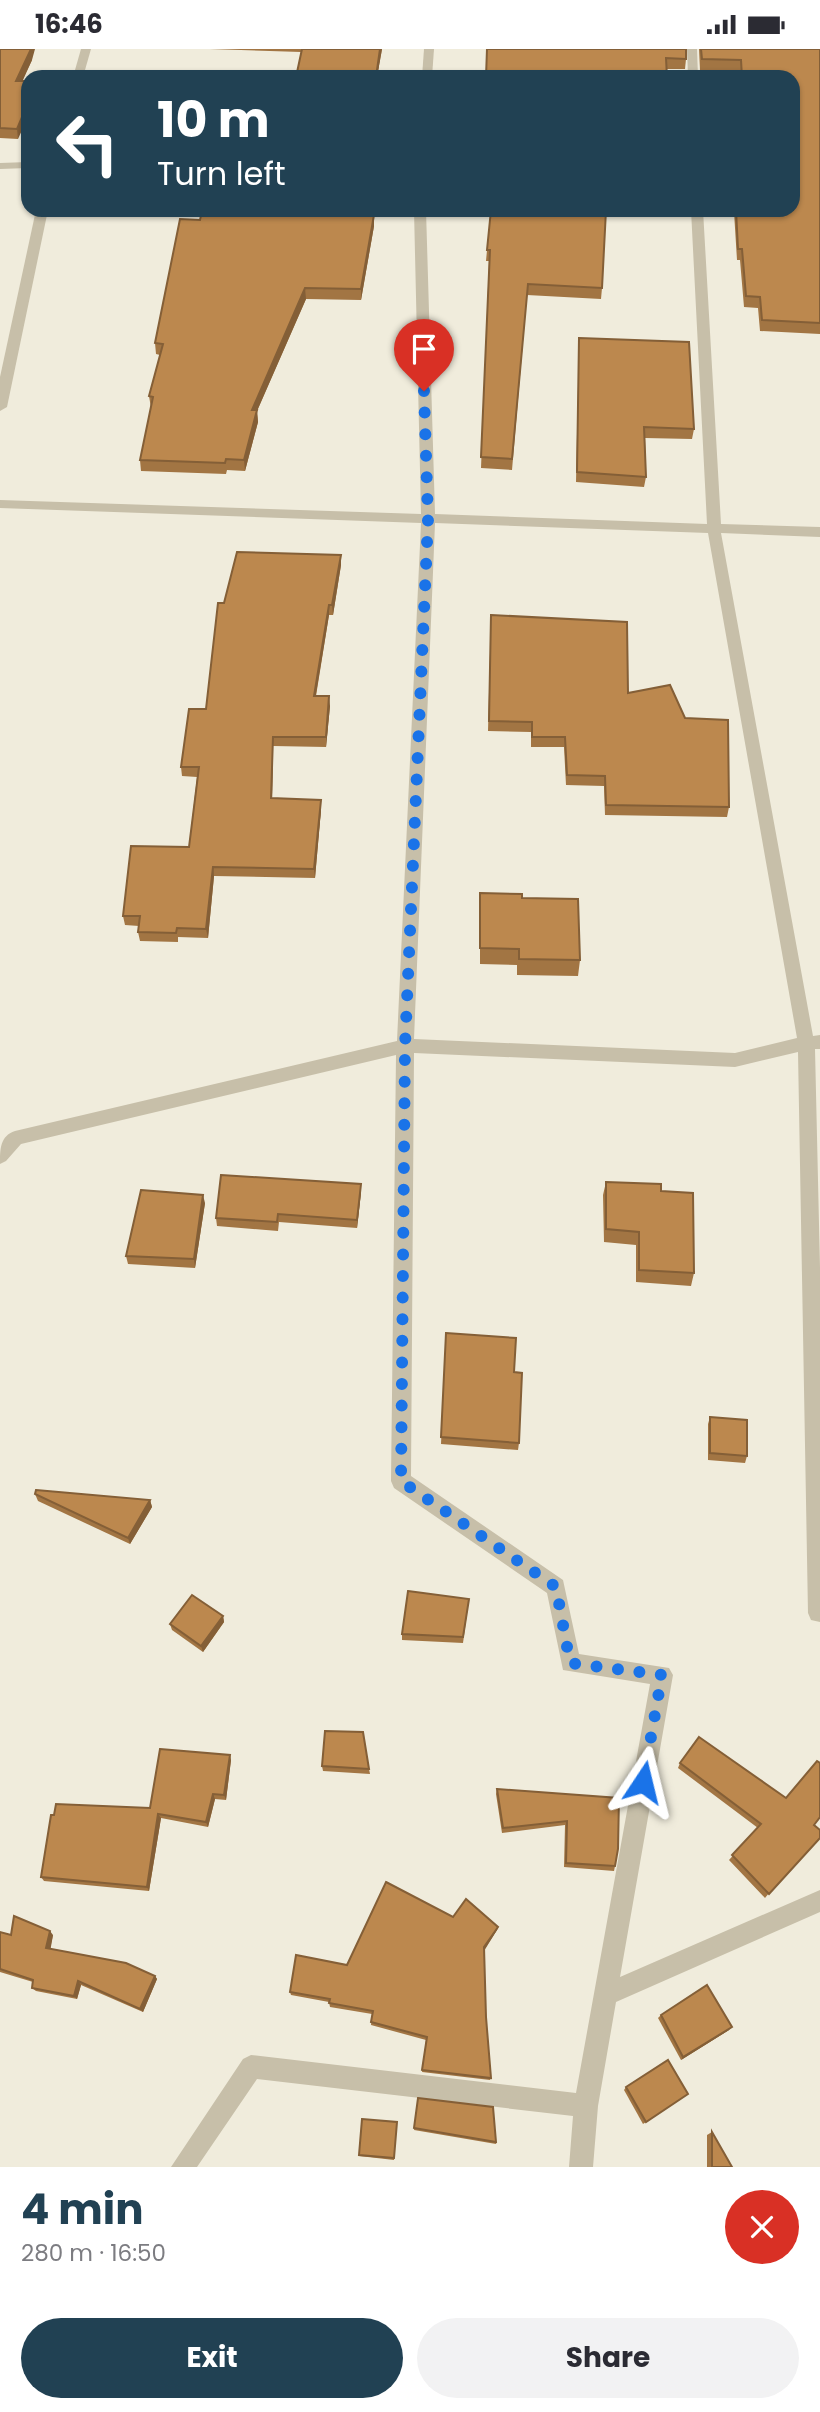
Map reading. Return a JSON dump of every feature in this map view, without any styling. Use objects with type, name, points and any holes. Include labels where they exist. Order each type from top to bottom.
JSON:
[{"type":"street","points":[[80,70],[86,49]]},
{"type":"street","points":[[428,70],[429,49]]},
{"type":"street","points":[[692,49],[693,70]]},
{"type":"street","points":[[0,166],[21,165]]},
{"type":"street","points":[[0,407],[41,217]]},
{"type":"street","points":[[420,217],[428,520],[405,1046],[401,1481],[556,1587],[570,1663],[662,1675],[586,2106],[581,2167]]},
{"type":"street","points":[[697,217],[714,530],[813,1043],[818,1613]]},
{"type":"street","points":[[0,504],[820,532]]},
{"type":"street","points":[[0,1156],[15,1138],[405,1046],[735,1060],[813,1043]]},
{"type":"street","points":[[605,1994],[820,1901]]},
{"type":"street","points":[[183,2167],[251,2067],[586,2106]]},
{"type":"building","points":[[0,49],[31,49],[16,81],[21,81],[21,120],[17,129],[0,128]]},
{"type":"building","points":[[302,49],[380,49],[377,70],[298,70]]},
{"type":"building","points":[[487,49],[686,49],[686,59],[666,58],[667,70],[486,70]]},
{"type":"building","points":[[701,49],[820,49],[820,323],[762,320],[760,297],[746,296],[742,249],[738,249],[736,217],[800,217],[800,70],[742,70],[741,60],[702,59]]},
{"type":"building","points":[[201,217],[374,217],[361,289],[305,288],[252,410],[257,410],[244,460],[226,459],[225,463],[140,460],[153,397],[149,396],[163,344],[155,343],[180,219],[200,220]]},
{"type":"building","points":[[490,217],[606,217],[602,288],[528,284],[512,459],[481,457],[490,250],[487,250]]},
{"type":"building","points":[[579,338],[689,342],[694,429],[644,427],[646,477],[577,472]]},
{"type":"building","points":[[237,552],[341,555],[332,605],[329,605],[314,696],[329,696],[326,737],[273,737],[271,798],[321,800],[314,869],[213,867],[206,929],[177,928],[176,933],[138,932],[140,916],[123,916],[131,846],[189,847],[199,767],[181,767],[189,709],[206,709],[218,603],[224,603]]},
{"type":"building","points":[[491,615],[627,622],[628,693],[670,685],[685,718],[728,720],[729,807],[606,805],[605,776],[567,775],[565,737],[532,737],[532,722],[489,721]]},
{"type":"building","points":[[480,893],[522,894],[522,898],[578,899],[580,960],[519,959],[519,949],[480,948]]},
{"type":"building","points":[[221,1175],[361,1184],[357,1220],[278,1214],[277,1222],[216,1218]]},
{"type":"building","points":[[606,1182],[661,1184],[661,1191],[693,1193],[694,1273],[639,1270],[639,1232],[606,1229]]},
{"type":"building","points":[[141,1190],[203,1195],[194,1259],[126,1256]]},
{"type":"building","points":[[446,1333],[516,1338],[514,1372],[522,1373],[519,1443],[441,1437]]},
{"type":"building","points":[[710,1417],[747,1420],[747,1456],[710,1453]]},
{"type":"building","points":[[36,1490],[150,1500],[128,1538],[35,1494]]},
{"type":"building","points":[[408,1591],[469,1599],[463,1637],[402,1634]]},
{"type":"building","points":[[192,1595],[223,1616],[201,1646],[170,1624]]},
{"type":"building","points":[[325,1731],[363,1732],[369,1769],[322,1766]]},
{"type":"building","points":[[699,1737],[786,1798],[817,1761],[820,1763],[820,1817],[814,1825],[820,1830],[820,1838],[769,1894],[732,1855],[761,1824],[680,1763]]},
{"type":"building","points":[[160,1749],[230,1755],[224,1795],[213,1794],[206,1822],[158,1814],[147,1887],[41,1877],[51,1815],[54,1815],[56,1804],[150,1808]]},
{"type":"building","points":[[497,1789],[619,1798],[615,1866],[566,1863],[567,1821],[503,1828]]},
{"type":"building","points":[[386,1882],[453,1917],[466,1899],[498,1927],[484,1947],[491,2078],[422,2070],[427,2037],[371,2022],[373,2011],[329,2003],[330,1999],[290,1992],[296,1955],[347,1965]]},
{"type":"building","points":[[14,1916],[50,1931],[46,1948],[126,1963],[155,1976],[140,2009],[78,1981],[74,1996],[32,1988],[33,1980],[0,1969],[0,1932],[11,1935]]},
{"type":"building","points":[[707,1985],[732,2027],[683,2057],[661,2015]]},
{"type":"building","points":[[668,2060],[688,2094],[646,2122],[626,2087]]},
{"type":"building","points":[[418,2098],[493,2107],[496,2142],[414,2128]]},
{"type":"building","points":[[362,2119],[397,2122],[394,2158],[359,2155]]},
{"type":"building","points":[[712,2132],[732,2167],[712,2167]]},
{"type":"route","points":[[424,391],[428,520],[405,1046],[401,1481],[556,1587],[570,1663],[662,1675],[643,1782]]}]
